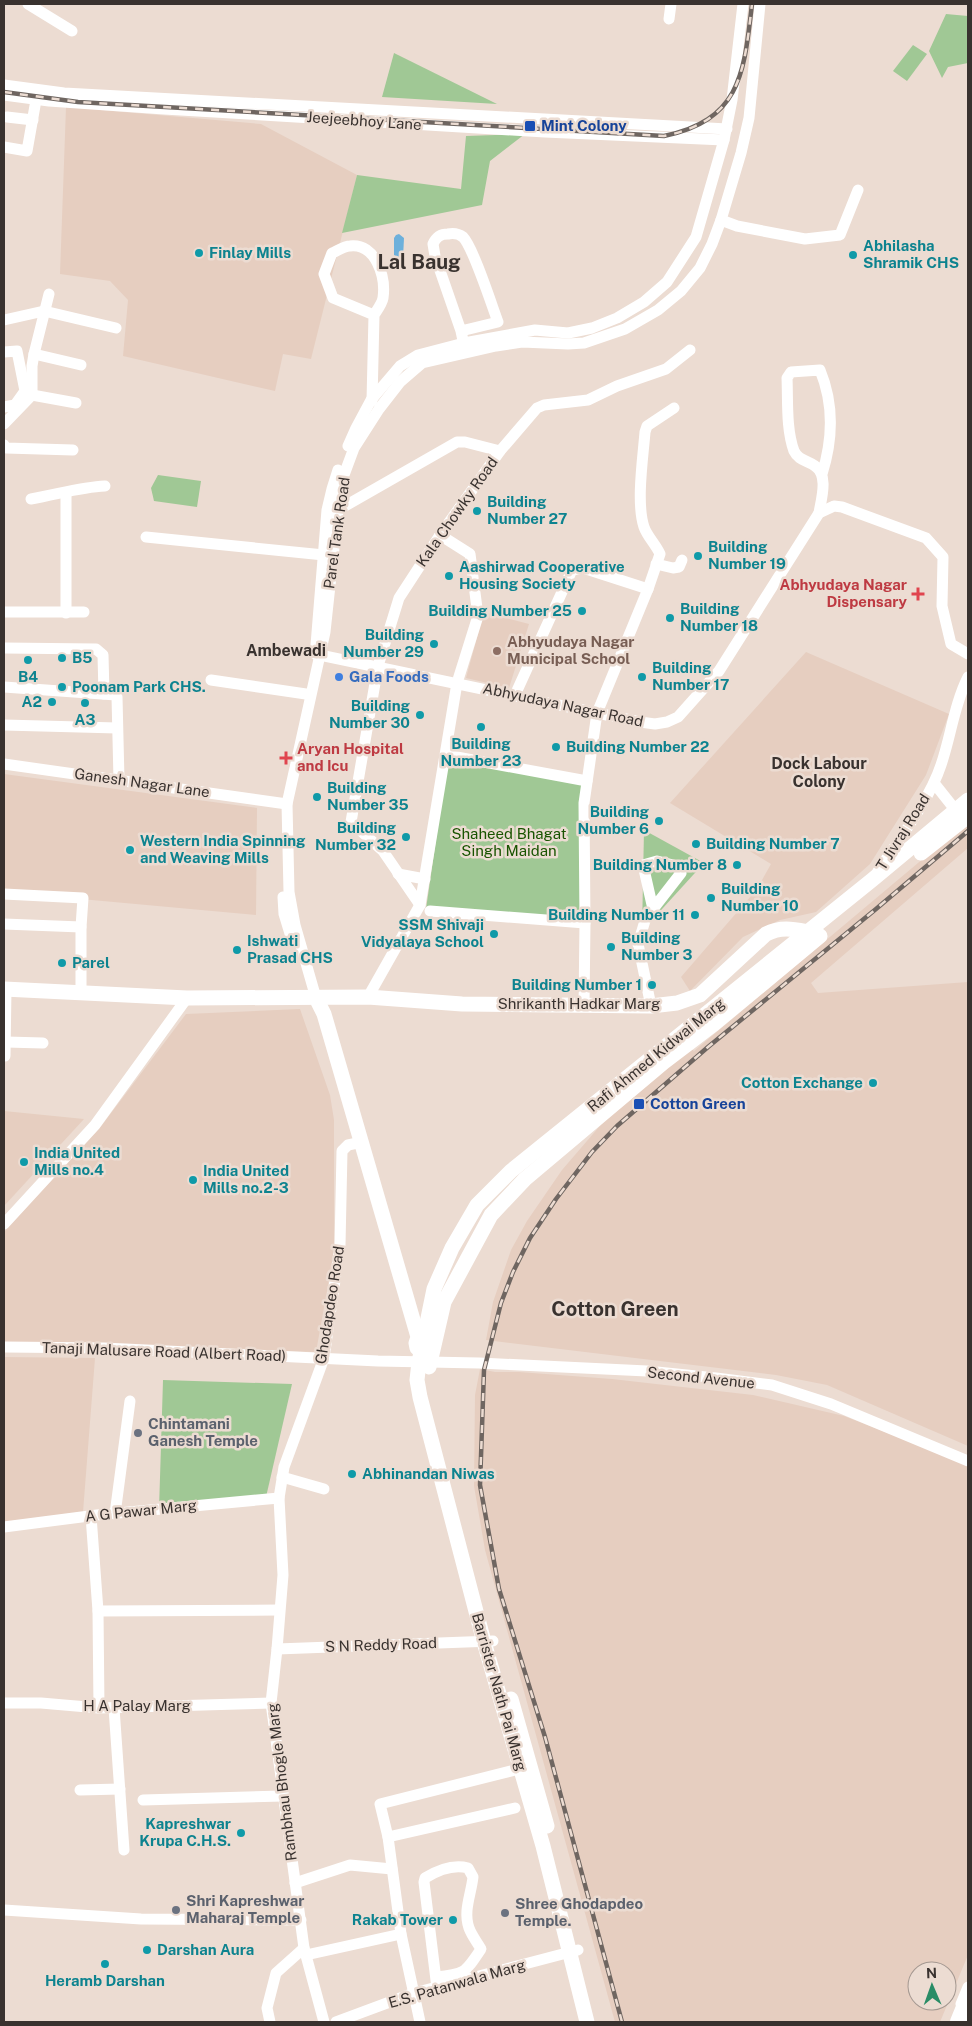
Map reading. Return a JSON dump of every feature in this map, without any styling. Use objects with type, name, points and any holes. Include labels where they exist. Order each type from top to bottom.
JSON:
[{"type":"highway","points":[[959,2022],[968,2000]]},
{"type":"main road","name":"Rafi Ahmed Kidwai Marg","points":[[424,1362],[434,1289],[452,1248],[477,1205],[511,1172],[816,933],[962,815],[968,800]]},
{"type":"main road","name":"Rafi Ahmed Kidwai Marg","points":[[816,933],[872,880],[962,815]]},
{"type":"main road","name":"Shrikanth Hadkar Marg","points":[[5,989],[187,998],[368,997],[462,1004],[652,1006],[678,1003],[700,995],[766,934],[774,930],[784,928],[816,933]]},
{"type":"main road","points":[[312,998],[324,1014],[359,1143],[418,1337],[416,1343],[424,1362]]},
{"type":"main road","name":"Barrister Nath Pai Marg","points":[[424,1362],[418,1380],[420,1397],[526,1767],[543,1846],[597,2022]]},
{"type":"main road","name":"Barrister Nath Pai Marg","points":[[574,1951],[587,2022]]},
{"type":"street","points":[[28,4],[72,31]]},
{"type":"street","points":[[669,19],[671,4]]},
{"type":"street","points":[[522,337],[534,330],[568,332],[592,328],[617,318],[644,302],[667,282],[696,237],[726,135],[743,4]]},
{"type":"street","points":[[375,405],[400,366],[412,358],[438,348],[464,342],[522,337],[568,344],[584,343],[624,329],[658,310],[681,291],[700,268],[721,220],[740,153],[749,118],[760,4]]},
{"type":"street","points":[[4,85],[21,93],[64,93],[236,108],[445,113],[611,123],[726,135]]},
{"type":"street","name":"Jeejeebhoy Lane","points":[[4,95],[21,93],[36,100],[236,108],[444,126],[610,135],[726,135]]},
{"type":"street","points":[[4,147],[27,151],[36,100]]},
{"type":"street","points":[[444,126],[445,113]]},
{"type":"street","points":[[7,116],[33,120]]},
{"type":"street","points":[[610,135],[611,123]]},
{"type":"street","points":[[721,220],[736,226],[805,239],[840,235],[858,190]]},
{"type":"street","points":[[446,234],[456,234],[463,238],[472,253],[498,322],[464,342],[435,256],[433,244],[436,237],[446,234]]},
{"type":"street","points":[[374,315],[333,298],[324,274],[332,253],[349,246],[365,247],[375,257],[381,274],[383,299],[374,315],[375,405]]},
{"type":"street","points":[[4,424],[32,395],[34,354],[49,294]]},
{"type":"street","points":[[4,320],[44,311],[116,328]]},
{"type":"street","points":[[500,451],[540,406],[588,400],[617,386],[666,368],[690,350]]},
{"type":"street","points":[[4,352],[17,351],[25,391],[15,405],[4,408]]},
{"type":"street","points":[[34,354],[81,365]]},
{"type":"street","points":[[819,513],[823,486],[822,474],[832,426],[825,382],[820,370],[791,372],[787,378],[791,440],[795,453],[800,459],[816,466],[822,474]]},
{"type":"street","points":[[32,395],[76,403]]},
{"type":"street","name":"Parel Tank Road","points":[[312,998],[289,892],[284,803],[317,654],[325,632],[333,510],[359,431],[375,405]]},
{"type":"street","points":[[584,1006],[586,923],[584,802],[597,713],[648,589],[660,554],[644,529],[640,511],[645,432],[647,426],[674,408]]},
{"type":"street","name":"Kala Chowky Road","points":[[333,510],[457,442],[500,451],[440,535],[399,598],[378,666],[351,822],[383,851],[398,874]]},
{"type":"street","points":[[4,445],[6,448],[72,450]]},
{"type":"street","points":[[31,499],[66,493],[82,487],[105,486]]},
{"type":"street","points":[[66,493],[66,613]]},
{"type":"street","points":[[819,513],[834,506],[842,507],[926,538],[943,557],[942,606],[951,644],[968,654]]},
{"type":"street","points":[[284,803],[306,694],[317,654],[324,555],[333,510]]},
{"type":"street","name":"Abhyudaya Nagar Road","points":[[317,654],[597,713],[655,724],[667,722],[678,716],[719,671],[819,513]]},
{"type":"street","points":[[368,997],[425,908],[425,879],[457,683],[478,616],[470,554],[440,535]]},
{"type":"street","points":[[146,537],[324,555]]},
{"type":"street","points":[[656,564],[673,568],[679,567],[682,560]]},
{"type":"street","points":[[514,696],[572,570],[583,568],[648,589]]},
{"type":"street","points":[[4,612],[84,612]]},
{"type":"street","points":[[4,648],[96,649],[103,655],[104,694]]},
{"type":"street","name":"T Jivraj Road","points":[[872,880],[934,783],[965,696],[968,677]]},
{"type":"street","points":[[211,680],[306,694]]},
{"type":"street","points":[[4,687],[116,695],[119,780]]},
{"type":"street","points":[[4,725],[116,728]]},
{"type":"street","points":[[446,755],[587,781]]},
{"type":"street","name":"Ganesh Nagar Lane","points":[[4,764],[284,803]]},
{"type":"street","points":[[934,783],[962,815]]},
{"type":"street","points":[[398,874],[425,879]]},
{"type":"street","points":[[398,874],[425,908],[586,923]]},
{"type":"street","points":[[4,894],[83,898],[81,993]]},
{"type":"street","points":[[652,1006],[638,944],[647,914],[653,909]]},
{"type":"street","points":[[4,924],[81,926]]},
{"type":"street","points":[[5,989],[5,1056]]},
{"type":"street","points":[[4,1224],[95,1125],[187,998]]},
{"type":"street","points":[[6,1042],[43,1043]]},
{"type":"street","name":"Ghodapdeo Road","points":[[279,1498],[282,1477],[324,1358],[340,1245],[341,1155],[344,1147],[359,1143]]},
{"type":"street","name":"Tanaji Malusare Road (Albert Road)","points":[[4,1347],[104,1348],[424,1362]]},
{"type":"street","name":"Second Avenue","points":[[424,1362],[647,1371],[772,1385],[831,1404],[968,1461]]},
{"type":"street","points":[[115,1514],[130,1401]]},
{"type":"street","points":[[282,1477],[324,1490]]},
{"type":"street","name":"A G Pawar Marg","points":[[4,1526],[279,1498]]},
{"type":"street","name":"Rambhau Bhogle Marg","points":[[279,1498],[283,1576],[271,1703],[305,1951],[324,2022]]},
{"type":"street","points":[[91,1516],[98,1611],[99,1708]]},
{"type":"street","points":[[98,1611],[279,1610]]},
{"type":"street","name":"S N Reddy Road","points":[[277,1649],[489,1641]]},
{"type":"street","name":"H A Palay Marg","points":[[4,1703],[41,1702],[99,1708],[271,1703]]},
{"type":"street","points":[[114,1708],[124,1850]]},
{"type":"street","points":[[420,2022],[401,1934],[388,1837],[380,1804],[526,1767]]},
{"type":"street","points":[[80,1790],[120,1789]]},
{"type":"street","points":[[143,1800],[283,1796]]},
{"type":"street","points":[[388,1837],[515,1808]]},
{"type":"street","points":[[295,1883],[350,1865],[392,1869]]},
{"type":"street","points":[[459,1866],[468,1868],[473,1878],[467,1900],[467,1922],[481,1949],[468,1969],[458,1975],[436,1982],[425,1878],[439,1870],[459,1866]]},
{"type":"street","points":[[4,1910],[141,1919],[301,1920]]},
{"type":"street","points":[[270,2022],[267,2008],[276,1974],[305,1951],[401,1934]]},
{"type":"street","name":"E.S. Patanwala Marg","points":[[336,2022],[414,1994],[436,1982],[574,1951]]},
{"type":"street","points":[[954,2022],[968,1987]]},
{"type":"shaded area","name":"Finlay Mills","points":[[66,107],[261,124],[357,175],[311,359],[283,354],[275,391],[123,356],[128,300],[110,281],[60,274]]},
{"type":"shaded area","name":"Abhyudaya Nagar Municipal School","points":[[484,612],[529,624],[509,688],[466,678]]},
{"type":"shaded area","points":[[806,652],[949,714],[926,775],[870,864],[816,912],[780,920],[743,937],[690,991],[681,977],[757,889],[771,864],[670,803]]},
{"type":"shaded area","name":"Western India Spinning and Weaving Mills","points":[[4,774],[257,808],[256,915],[4,892]]},
{"type":"shaded area","points":[[968,821],[968,848],[811,983],[818,993],[968,982],[968,1446],[827,1385],[776,1375],[486,1340],[493,1302],[511,1250],[527,1221],[562,1170],[605,1120],[689,1047],[694,1051]]},
{"type":"shaded area","name":"India United Mills no.2-3","points":[[300,1009],[330,1095],[334,1120],[334,1252],[316,1352],[4,1343],[4,1232],[99,1129],[186,1014]]},
{"type":"shaded area","name":"India United Mills no.4","points":[[4,1111],[84,1119],[4,1206]]},
{"type":"shaded area","points":[[4,1357],[95,1358],[83,1512],[4,1522]]},
{"type":"shaded area","points":[[480,1369],[495,1372],[612,1379],[753,1395],[844,1416],[968,1464],[968,1955],[957,1981],[957,1961],[907,1961],[907,2011],[945,2011],[940,2022],[615,2022],[485,1550],[474,1486],[475,1395]]},
{"type":"green space","points":[[946,14],[968,16],[968,63],[948,67],[942,78],[929,51]]},
{"type":"green space","points":[[913,45],[927,54],[907,81],[893,71]]},
{"type":"green space","points":[[394,53],[497,104],[382,97]]},
{"type":"green space","points":[[525,134],[490,161],[482,205],[342,233],[357,175],[461,189],[466,136]]},
{"type":"green space","points":[[158,475],[201,481],[197,507],[154,501],[151,488]]},
{"type":"green space","name":"Shaheed Bhagat Singh Maidan","points":[[448,757],[586,782],[584,921],[426,909]]},
{"type":"green space","points":[[644,830],[704,863],[642,931]]},
{"type":"green space","points":[[163,1380],[292,1384],[266,1497],[159,1510]]},
{"type":"water","points":[[399,234],[404,238],[403,258],[399,259],[394,255],[394,238]]},
{"type":"railway","points":[[4,92],[78,102],[664,136],[690,128],[710,118],[724,105],[734,89],[741,71],[746,51],[752,4]]},
{"type":"railway","points":[[622,2022],[545,1737],[499,1589],[480,1485],[484,1370],[501,1303],[513,1272],[530,1238],[556,1199],[592,1152],[617,1126],[708,1047],[968,831]]},
{"type":"place","name":"Mint Colony","points":[[530,126]]},
{"type":"place","name":"Finlay Mills","points":[[199,253]]},
{"type":"place","name":"Abhilasha Shramik CHS","points":[[853,255]]},
{"type":"place","name":"Building Number 27","points":[[477,511]]},
{"type":"place","name":"Building Number 19","points":[[698,556]]},
{"type":"place","name":"Aashirwad Cooperative Housing Society","points":[[449,576]]},
{"type":"place","name":"Abhyudaya Nagar Dispensary","points":[[918,594]]},
{"type":"place","name":"Building Number 25","points":[[582,611]]},
{"type":"place","name":"Building Number 18","points":[[670,618]]},
{"type":"place","name":"Building Number 29","points":[[434,644]]},
{"type":"place","name":"Abhyudaya Nagar Municipal School","points":[[497,651]]},
{"type":"place","name":"B5","points":[[62,658]]},
{"type":"place","name":"B4","points":[[28,660]]},
{"type":"place","name":"Gala Foods","points":[[339,677]]},
{"type":"place","name":"Building Number 17","points":[[642,677]]},
{"type":"place","name":"Poonam Park CHS.","points":[[62,687]]},
{"type":"place","name":"A2","points":[[52,702]]},
{"type":"place","name":"A3","points":[[85,703]]},
{"type":"place","name":"Building Number 30","points":[[420,715]]},
{"type":"place","name":"Building Number 23","points":[[481,727]]},
{"type":"place","name":"Building Number 22","points":[[556,747]]},
{"type":"place","name":"Aryan Hospital and Icu","points":[[286,758]]},
{"type":"place","name":"Building Number 35","points":[[317,797]]},
{"type":"place","name":"Building Number 6","points":[[659,821]]},
{"type":"place","name":"Building Number 32","points":[[406,837]]},
{"type":"place","name":"Building Number 7","points":[[696,844]]},
{"type":"place","name":"Western India Spinning and Weaving Mills","points":[[130,850]]},
{"type":"place","name":"Building Number 8","points":[[737,865]]},
{"type":"place","name":"Building Number 10","points":[[711,898]]},
{"type":"place","name":"Building Number 11","points":[[695,915]]},
{"type":"place","name":"SSM Shivaji Vidyalaya School","points":[[494,934]]},
{"type":"place","name":"Building Number 3","points":[[611,947]]},
{"type":"place","name":"Ishwati Prasad CHS","points":[[237,950]]},
{"type":"place","name":"Parel","points":[[62,963]]},
{"type":"place","name":"Building Number 1","points":[[652,985]]},
{"type":"place","name":"Cotton Exchange","points":[[873,1083]]},
{"type":"place","name":"Cotton Green","points":[[639,1104]]},
{"type":"place","name":"India United Mills no.4","points":[[24,1162]]},
{"type":"place","name":"India United Mills no.2-3","points":[[193,1180]]},
{"type":"place","name":"Chintamani Ganesh Temple","points":[[138,1433]]},
{"type":"place","name":"Abhinandan Niwas","points":[[352,1474]]},
{"type":"place","name":"Kapreshwar Krupa C.H.S.","points":[[241,1833]]},
{"type":"place","name":"Shri Kapreshwar Maharaj Temple","points":[[176,1910]]},
{"type":"place","name":"Shree Ghodapdeo Temple.","points":[[505,1913]]},
{"type":"place","name":"Rakab Tower","points":[[453,1920]]},
{"type":"place","name":"Darshan Aura","points":[[147,1950]]},
{"type":"place","name":"Heramb Darshan","points":[[105,1964]]},
{"type":"district","name":"Lal Baug","points":[[419,262]]},
{"type":"district","name":"Ambewadi","points":[[286,650]]},
{"type":"district","name":"Dock Labour Colony","points":[[819,772]]},
{"type":"district","name":"Cotton Green","points":[[615,1309]]}]
